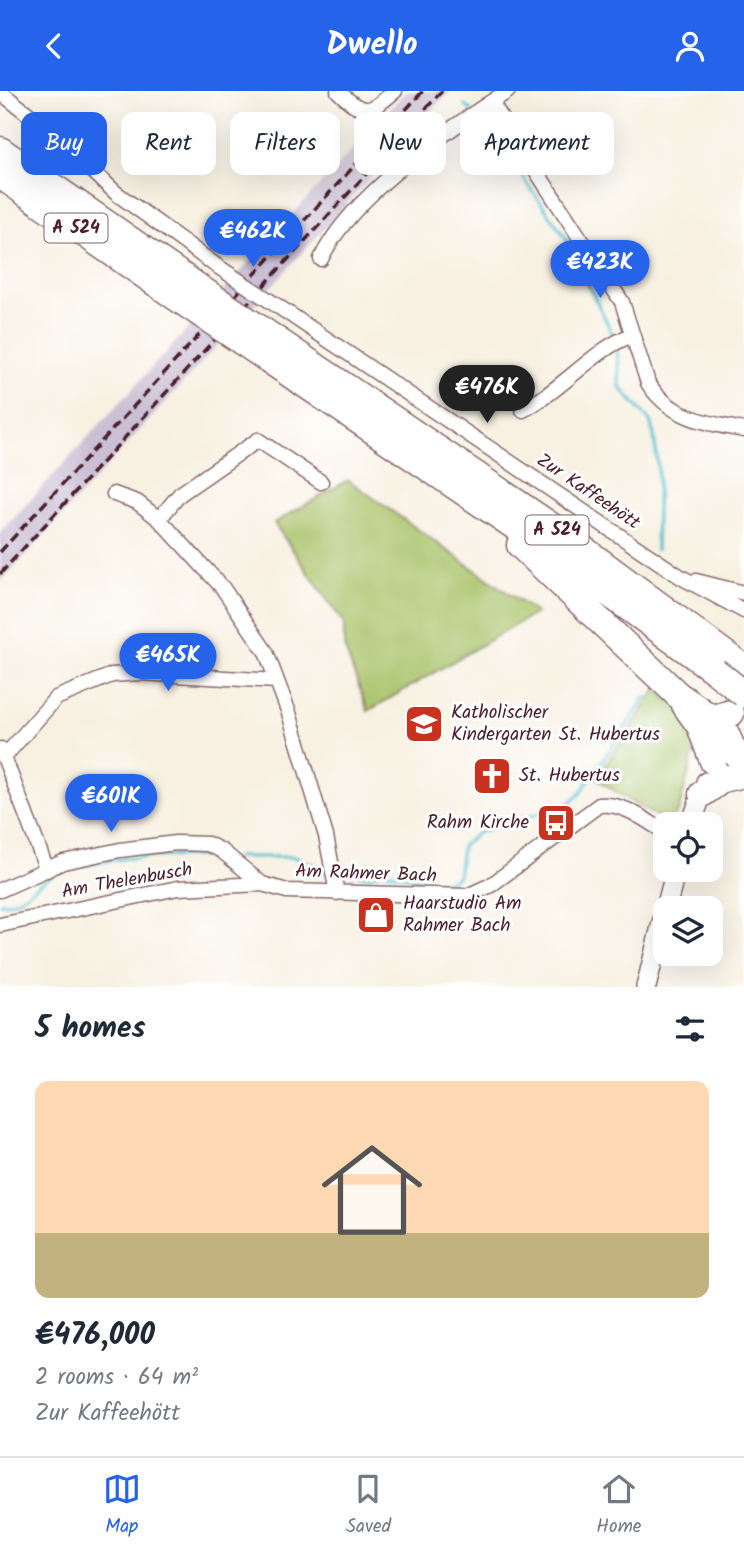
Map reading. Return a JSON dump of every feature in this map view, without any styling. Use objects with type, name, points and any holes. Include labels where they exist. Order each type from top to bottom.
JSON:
[{"type":"highway","name":"A 524","points":[[0,150],[190,294]]},
{"type":"highway","name":"A 524","points":[[0,175],[190,294],[460,489],[551,551],[732,665]]},
{"type":"highway","name":"A 524","points":[[247,333],[560,532],[732,665]]},
{"type":"highway","points":[[460,489],[678,695],[711,718],[733,712],[734,752],[744,761]]},
{"type":"highway","name":"A 524","points":[[732,665],[733,712]]},
{"type":"highway","points":[[678,695],[700,726],[713,761]]},
{"type":"highway","points":[[702,794],[723,779],[744,774]]},
{"type":"main road","points":[[695,812],[733,712]]},
{"type":"main road","points":[[646,987],[653,959]]},
{"type":"street","points":[[338,91],[356,108],[364,110],[376,108],[395,91]]},
{"type":"street","points":[[321,259],[329,242],[363,204],[409,162],[508,91]]},
{"type":"street","name":"Zur Kaffeehött","points":[[0,92],[49,130],[116,193],[214,264],[681,577],[744,611]]},
{"type":"street","points":[[487,105],[616,292],[628,336],[648,383],[661,401],[700,422],[744,430]]},
{"type":"street","points":[[523,410],[545,399],[628,336]]},
{"type":"street","points":[[159,519],[180,494],[258,440],[321,482]]},
{"type":"street","points":[[114,494],[137,502],[159,519],[244,616],[266,652],[277,681],[337,888]]},
{"type":"street","name":"Zur Kaffeehött","points":[[681,577],[744,593]]},
{"type":"street","points":[[47,870],[2,753],[56,698],[95,680],[128,673],[277,681]]},
{"type":"street","name":"Am Rahmer Bach","points":[[0,890],[47,870],[97,854],[176,843],[208,844],[222,851],[262,884],[287,891],[337,888],[467,895],[491,885],[599,805],[621,807],[653,825]]},
{"type":"street","name":"Am Thelenbusch","points":[[0,925],[178,888],[262,884]]},
{"type":"shaded area","points":[[406,91],[450,91],[431,112],[387,112]]},
{"type":"shaded area","points":[[354,148],[354,175],[373,175],[0,583],[0,533],[329,175],[340,175],[340,163]]},
{"type":"green space","points":[[348,480],[536,613],[368,711],[344,646],[344,624],[274,523]]},
{"type":"green space","points":[[656,690],[684,712],[698,736],[677,812],[653,812],[653,814],[596,778]]},
{"type":"waterway","points":[[465,105],[472,111]]},
{"type":"waterway","points":[[521,175],[564,235],[614,337]]},
{"type":"waterway","points":[[617,348],[620,387],[650,421],[654,435],[658,469],[656,550]]},
{"type":"waterway","points":[[338,872],[368,876],[384,871],[435,883],[448,882],[458,876],[462,846],[479,832],[567,805],[579,795],[646,697]]},
{"type":"waterway","points":[[0,903],[16,900],[55,874],[95,863],[159,856],[221,856]]},
{"type":"waterway","points":[[236,857],[294,857],[327,870]]},
{"type":"railway","points":[[0,552],[423,91]]},
{"type":"railway","points":[[0,574],[442,91]]},
{"type":"place","name":"Katholischer Kindergarten St. Hubertus","points":[[424,724]]},
{"type":"place","name":"St. Hubertus","points":[[492,776]]},
{"type":"place","name":"Rahm Kirche","points":[[556,823]]},
{"type":"place","name":"Haarstudio Am Rahmer Bach","points":[[376,915]]}]
